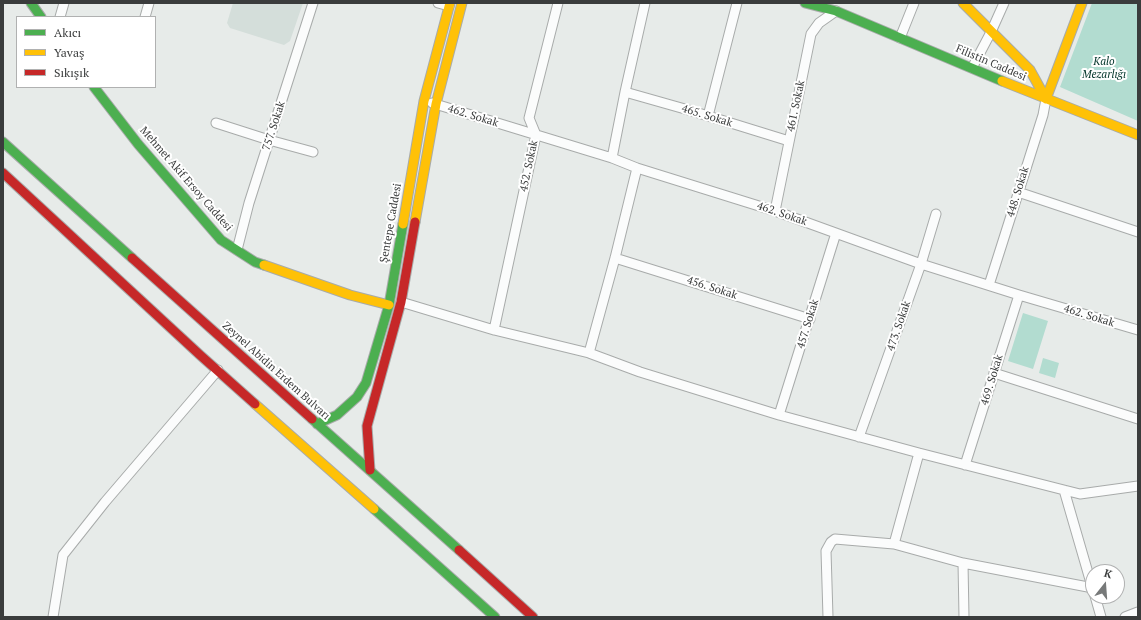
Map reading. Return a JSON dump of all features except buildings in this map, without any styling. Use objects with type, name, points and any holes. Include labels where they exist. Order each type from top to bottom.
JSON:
[{"type":"street","points":[[31,3],[40,16]]},
{"type":"street","points":[[60,16],[64,3]]},
{"type":"street","points":[[145,16],[149,3]]},
{"type":"street","name":"757. Sokak","points":[[237,250],[249,203],[313,3]]},
{"type":"street","points":[[438,3],[449,5]]},
{"type":"street","points":[[370,470],[367,426],[384,371],[401,302],[436,104],[462,3]]},
{"type":"street","name":"452. Sokak","points":[[494,330],[536,135],[529,118],[558,3]]},
{"type":"street","points":[[612,158],[645,3]]},
{"type":"street","points":[[708,116],[737,3]]},
{"type":"street","name":"Filistin Caddesi","points":[[805,3],[836,11],[1046,99],[1138,135]]},
{"type":"street","name":"Filistin Caddesi","points":[[826,3],[836,11]]},
{"type":"street","points":[[900,38],[914,3]]},
{"type":"street","points":[[963,3],[1030,70],[1046,99]]},
{"type":"street","points":[[972,68],[1004,3]]},
{"type":"street","points":[[1046,99],[1082,3]]},
{"type":"street","name":"Şentepe Caddesi","points":[[317,424],[337,415],[361,391],[366,383],[389,305],[424,101],[449,5]]},
{"type":"street","name":"461. Sokak","points":[[775,211],[812,34],[818,23],[836,11]]},
{"type":"street","name":"Mehmet Akif Ersoy Caddesi","points":[[95,88],[138,144],[221,240],[255,262],[350,295],[389,305]]},
{"type":"street","points":[[100,95],[106,88]]},
{"type":"street","name":"465. Sokak","points":[[625,92],[789,141]]},
{"type":"street","name":"448. Sokak","points":[[989,285],[1046,99]]},
{"type":"street","name":"462. Sokak","points":[[424,101],[612,158],[637,168],[775,211],[921,264],[1138,330]]},
{"type":"street","points":[[216,123],[313,152]]},
{"type":"street","name":"Zeynel Abidin Erdem Bulvarı","points":[[3,142],[533,617]]},
{"type":"street","points":[[589,353],[615,258],[637,168]]},
{"type":"street","points":[[3,173],[218,370],[495,617]]},
{"type":"street","points":[[1018,192],[1138,232]]},
{"type":"street","name":"473. Sokak","points":[[859,437],[921,264],[936,214]]},
{"type":"street","name":"457. Sokak","points":[[779,415],[836,233]]},
{"type":"street","name":"456. Sokak","points":[[615,258],[810,319]]},
{"type":"street","name":"469. Sokak","points":[[965,465],[1019,295]]},
{"type":"street","points":[[401,302],[494,330],[589,353],[640,372],[779,415],[919,453],[1080,494],[1138,486]]},
{"type":"street","points":[[54,617],[63,556],[105,502],[218,370]]},
{"type":"street","points":[[994,373],[1138,418]]},
{"type":"street","points":[[894,544],[919,453]]},
{"type":"street","points":[[1064,490],[1086,564]]},
{"type":"street","points":[[828,617],[826,551],[831,542],[835,539],[894,544],[963,564],[1085,587]]},
{"type":"street","points":[[963,564],[964,617]]},
{"type":"street","points":[[1097,604],[1101,617]]},
{"type":"street","points":[[1125,617],[1138,612]]},
{"type":"shaded area","points":[[233,3],[303,3],[290,41],[284,45],[230,28],[227,23]]},
{"type":"green space","name":"Kalo Mezarlığı","points":[[1092,3],[1138,3],[1138,121],[1060,87]]},
{"type":"green space","points":[[1023,313],[1048,321],[1033,369],[1008,361]]},
{"type":"green space","points":[[1043,358],[1059,363],[1055,378],[1039,373]]},
{"type":"traffic: fast","points":[[31,3],[40,16]]},
{"type":"traffic: fast","points":[[805,3],[836,11],[1002,81]]},
{"type":"traffic: fast","points":[[95,88],[138,144],[221,240],[255,262],[264,265]]},
{"type":"traffic: fast","points":[[3,142],[132,258]]},
{"type":"traffic: fast","points":[[317,424],[337,415],[357,397],[366,383],[389,305],[403,224]]},
{"type":"traffic: fast","points":[[312,419],[459,550]]},
{"type":"traffic: fast","points":[[374,509],[495,617]]},
{"type":"traffic: slow","points":[[403,224],[424,101],[450,3]]},
{"type":"traffic: slow","points":[[415,222],[436,104],[462,3]]},
{"type":"traffic: slow","points":[[963,3],[1030,70],[1046,99]]},
{"type":"traffic: slow","points":[[1046,99],[1082,3]]},
{"type":"traffic: slow","points":[[1002,81],[1138,135]]},
{"type":"traffic: slow","points":[[264,265],[350,295],[389,305]]},
{"type":"traffic: slow","points":[[255,404],[374,509]]},
{"type":"traffic: jam","points":[[3,173],[255,404]]},
{"type":"traffic: jam","points":[[370,470],[367,426],[401,302],[415,222]]},
{"type":"traffic: jam","points":[[132,258],[312,419]]},
{"type":"traffic: jam","points":[[459,550],[533,617]]}]
